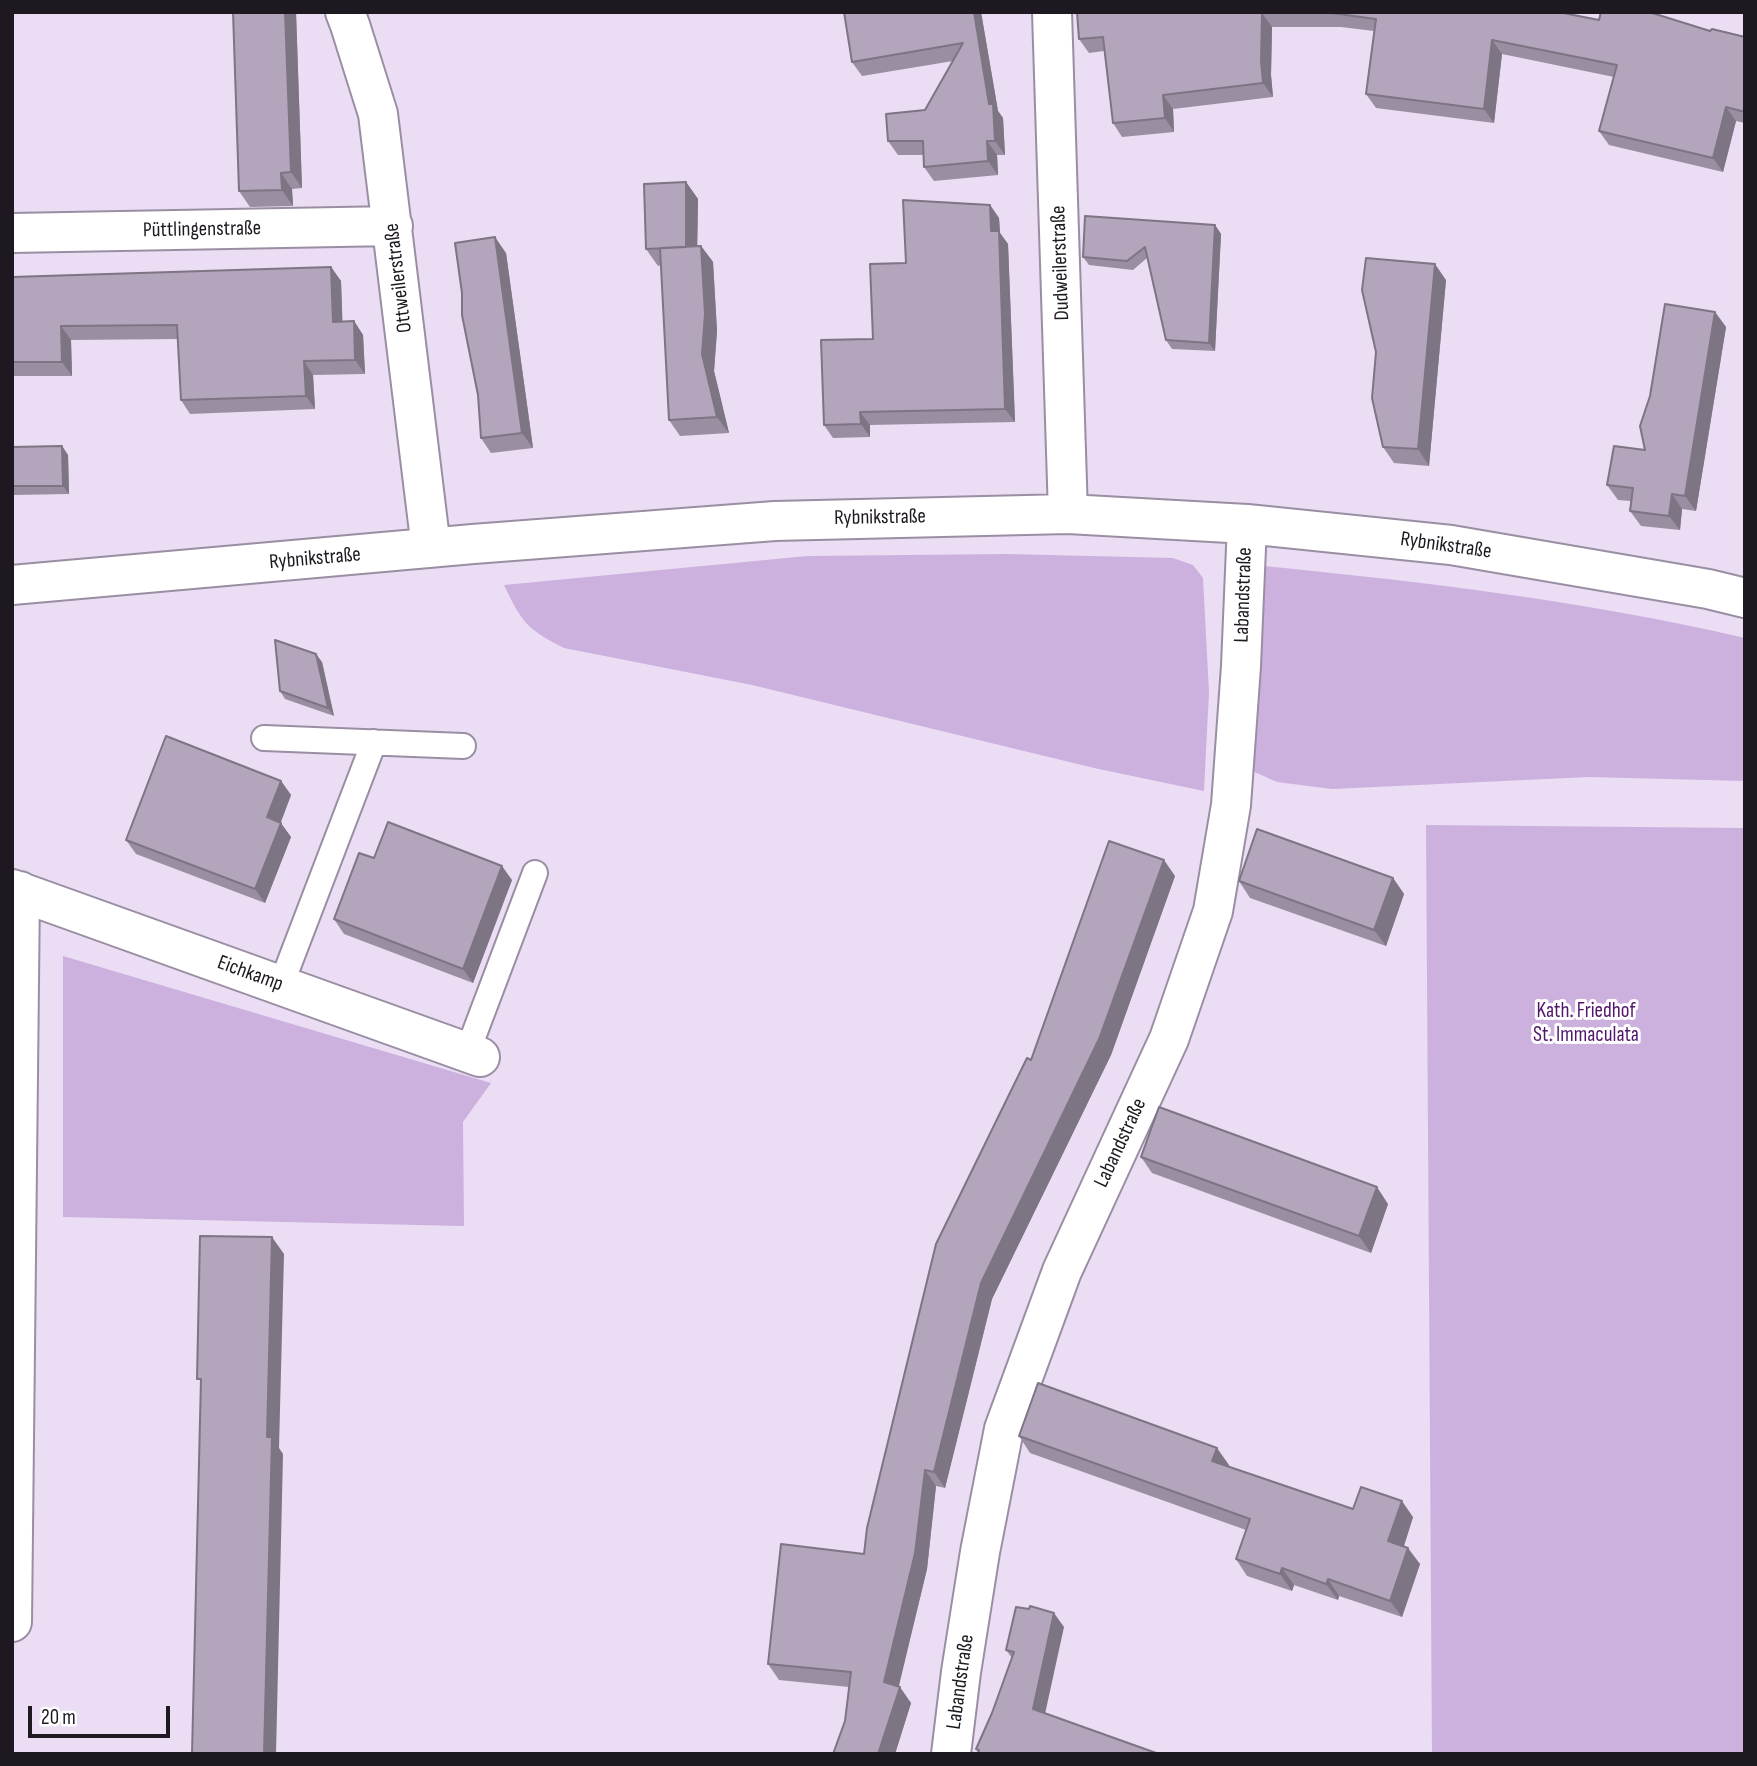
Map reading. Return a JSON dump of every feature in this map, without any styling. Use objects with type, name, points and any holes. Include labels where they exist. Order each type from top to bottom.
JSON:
[{"type":"street","name":"Ottweilerstraße","points":[[345,12],[351,24],[377,114],[431,548]]},
{"type":"street","name":"Dudweilerstraße","points":[[1052,12],[1068,514]]},
{"type":"street","name":"Püttlingenstraße","points":[[12,233],[393,226]]},
{"type":"street","name":"Rybnikstraße","points":[[12,585],[775,521],[1068,514],[1247,524],[1451,545],[1708,589],[1745,598]]},
{"type":"street","name":"Labandstraße","points":[[951,1754],[979,1552],[1004,1429],[1062,1271],[1169,1039],[1213,911],[1231,805],[1247,524]]},
{"type":"street","name":"Eichkamp","points":[[12,1622],[16,890],[474,1055]]},
{"type":"lane","points":[[264,738],[463,746]]},
{"type":"lane","points":[[281,985],[374,742]]},
{"type":"lane","points":[[474,1055],[535,873]]},
{"type":"green space","points":[[1007,554],[1173,558],[1193,565],[1203,578],[1209,692],[1204,791],[1094,768],[752,685],[564,648],[527,624],[504,585],[807,556]]},
{"type":"green space","points":[[1264,566],[1506,594],[1626,613],[1745,638],[1745,781],[1589,777],[1332,789],[1277,782],[1250,770]]},
{"type":"green space","name":"Kath. Friedhof St. Immaculata","points":[[1426,825],[1745,828],[1745,1754],[1432,1754]]},
{"type":"green space","points":[[63,956],[491,1083],[463,1122],[464,1226],[63,1217]]},
{"type":"building","points":[[233,12],[285,12],[291,172],[281,173],[282,190],[239,191]]},
{"type":"building","points":[[844,12],[974,12],[989,104],[993,104],[995,141],[987,141],[988,161],[924,167],[923,141],[888,141],[886,114],[925,110],[963,43],[852,62]]},
{"type":"building","points":[[1077,12],[1558,12],[1599,20],[1601,12],[1649,12],[1710,31],[1712,29],[1745,37],[1745,112],[1726,107],[1713,158],[1599,131],[1617,65],[1492,40],[1484,109],[1366,94],[1376,19],[1331,13],[1262,13],[1263,83],[1163,95],[1165,118],[1113,123],[1103,37],[1079,39]]},
{"type":"building","points":[[686,182],[686,247],[646,249],[644,184]]},
{"type":"building","points":[[903,200],[990,205],[991,231],[999,231],[1005,409],[860,412],[861,424],[824,425],[821,340],[873,339],[870,264],[906,263]]},
{"type":"building","points":[[1085,216],[1215,225],[1209,343],[1166,340],[1145,247],[1127,261],[1083,257]]},
{"type":"building","points":[[495,237],[522,433],[481,438],[478,395],[462,315],[462,293],[455,243]]},
{"type":"building","points":[[701,246],[705,314],[702,354],[717,417],[669,420],[660,248]]},
{"type":"building","points":[[1366,258],[1435,264],[1418,449],[1383,447],[1372,398],[1376,352],[1362,290]]},
{"type":"building","points":[[331,267],[333,322],[354,321],[355,360],[304,361],[306,396],[181,400],[177,325],[61,326],[62,362],[12,362],[12,277]]},
{"type":"building","points":[[1665,304],[1715,312],[1685,496],[1672,494],[1669,516],[1630,511],[1633,488],[1607,485],[1614,446],[1645,450],[1640,426],[1650,396]]},
{"type":"building","points":[[62,446],[63,486],[12,486],[12,447]]},
{"type":"building","points":[[275,640],[316,654],[328,708],[280,691]]},
{"type":"building","points":[[166,736],[281,781],[267,817],[281,823],[255,889],[126,840]]},
{"type":"building","points":[[388,822],[502,866],[463,969],[334,919],[359,853],[374,858]]},
{"type":"building","points":[[1257,829],[1393,878],[1374,930],[1239,881]]},
{"type":"building","points":[[1109,841],[1164,860],[1099,1039],[981,1283],[934,1472],[925,1470],[915,1553],[884,1682],[900,1687],[878,1754],[833,1754],[845,1721],[851,1672],[768,1664],[781,1544],[864,1554],[867,1528],[936,1244],[1027,1058],[1031,1060]]},
{"type":"building","points":[[1159,1107],[1377,1187],[1359,1236],[1141,1157]]},
{"type":"building","points":[[200,1236],[272,1237],[267,1437],[272,1437],[264,1754],[192,1754],[201,1379],[197,1379]]},
{"type":"building","points":[[1038,1383],[1217,1448],[1212,1461],[1353,1509],[1361,1487],[1402,1501],[1388,1541],[1408,1548],[1390,1601],[1328,1579],[1326,1584],[1282,1568],[1280,1574],[1236,1559],[1250,1519],[1019,1436]]},
{"type":"building","points":[[1030,1606],[1054,1613],[1033,1709],[1159,1754],[978,1754],[979,1750],[976,1749],[1014,1652],[1006,1650],[1016,1607],[1029,1609]]}]
